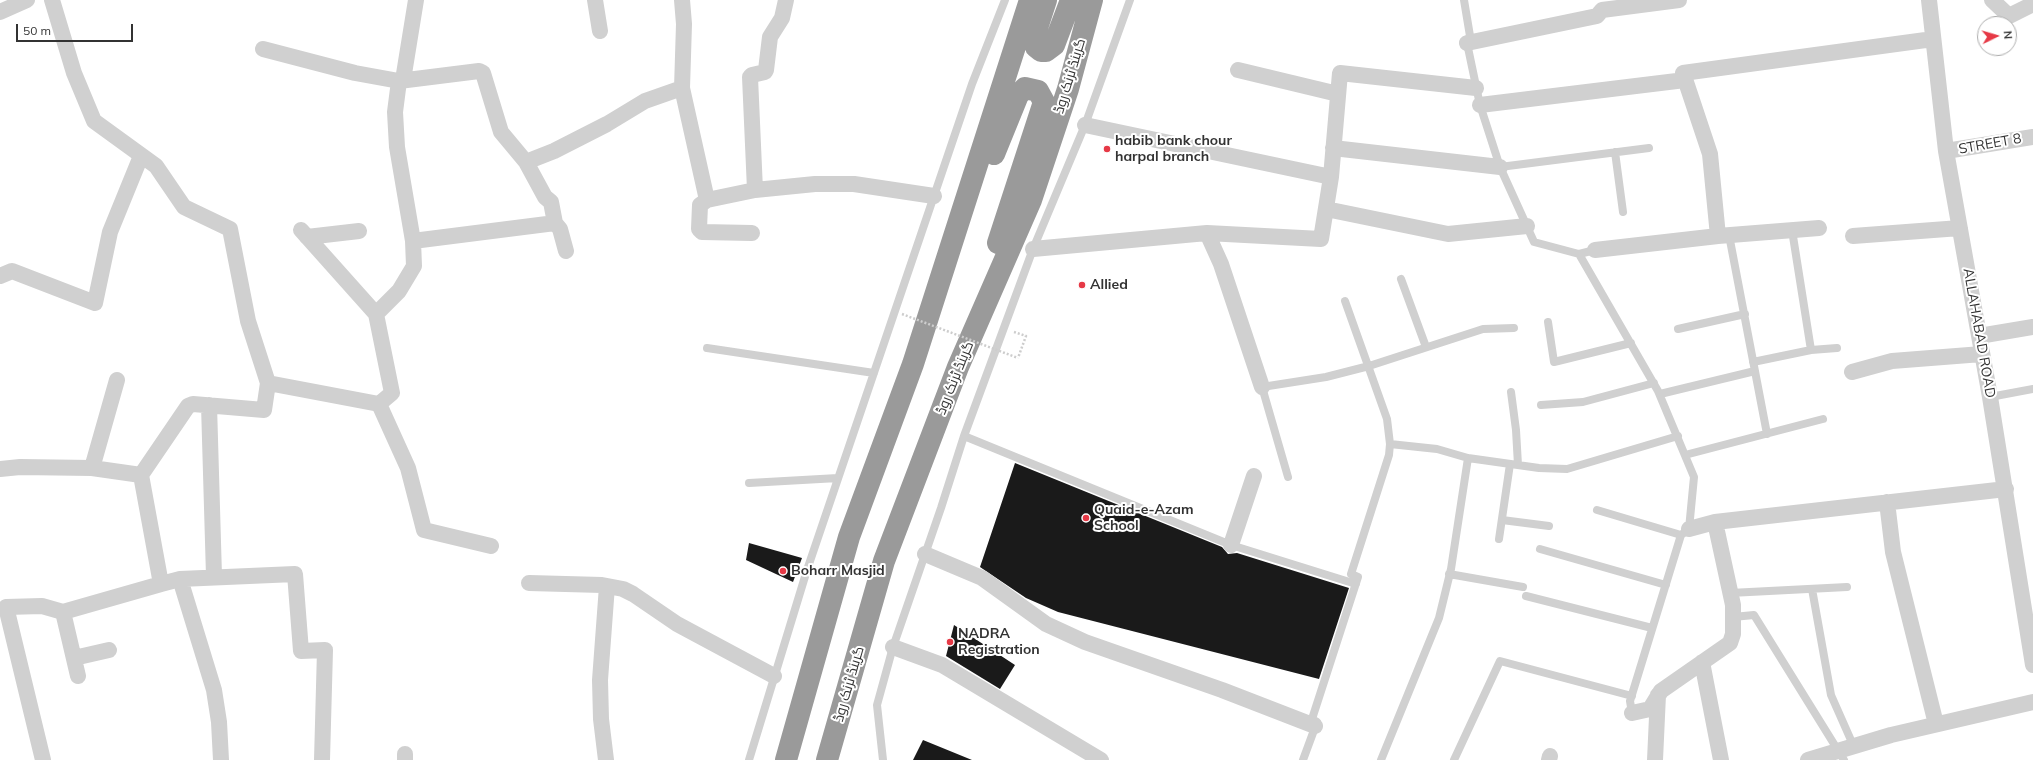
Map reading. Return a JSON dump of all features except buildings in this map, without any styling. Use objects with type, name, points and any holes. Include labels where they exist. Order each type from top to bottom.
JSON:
[{"type":"highway","points":[[913,364],[1030,0]]},
{"type":"highway","points":[[1046,0],[1034,38],[1036,47],[1041,51],[1046,51],[1054,46],[1071,0]]},
{"type":"highway","name":"گرینڈ ٹرنک روڈ","points":[[827,760],[884,561],[958,367],[1031,200],[1068,89],[1092,0]]},
{"type":"highway","points":[[786,760],[849,536],[913,364],[1018,95],[1025,88],[1033,88],[1040,93],[1044,102],[958,367]]},
{"type":"street","points":[[0,12],[27,0]]},
{"type":"street","points":[[52,0],[74,73],[94,121],[156,166],[184,208],[230,229],[248,321],[268,383],[264,410],[193,404],[188,406],[141,475],[161,584]]},
{"type":"street","points":[[376,314],[399,291],[414,266],[413,241],[397,147],[395,112],[416,0]]},
{"type":"street","points":[[595,0],[600,31]]},
{"type":"street","points":[[682,0],[684,24],[682,88],[707,200]]},
{"type":"street","points":[[755,190],[750,77],[752,75],[765,72],[766,70],[770,37],[782,18],[786,0]]},
{"type":"street","points":[[1469,43],[1597,16],[1602,10],[1630,3],[1679,0]]},
{"type":"street","name":"ALLAHABAD ROAD","points":[[1929,0],[1946,151],[2006,490],[2033,665]]},
{"type":"street","points":[[1992,0],[2009,16],[2033,4]]},
{"type":"street","points":[[1724,235],[1710,154],[1683,73],[1934,39]]},
{"type":"street","points":[[263,49],[355,73],[401,80],[479,71],[483,73],[502,132],[526,162],[545,197],[551,202],[555,223],[560,229],[566,251]]},
{"type":"street","points":[[1238,70],[1338,94]]},
{"type":"street","points":[[1033,249],[1207,233],[1321,239],[1331,177],[1340,73],[1476,88]]},
{"type":"street","points":[[1480,105],[1685,80]]},
{"type":"street","points":[[526,162],[554,151],[601,128],[645,101],[682,88]]},
{"type":"street","points":[[1084,125],[1331,177]]},
{"type":"street","name":"STREET 8","points":[[1946,151],[2033,137]]},
{"type":"street","points":[[1333,148],[1500,167]]},
{"type":"street","points":[[0,276],[12,271],[95,303],[110,232],[142,156]]},
{"type":"street","points":[[752,232],[702,232],[699,229],[698,211],[700,205],[707,200],[755,190],[815,184],[854,184],[934,196]]},
{"type":"street","points":[[1326,209],[1448,234],[1527,226]]},
{"type":"street","points":[[413,241],[555,223]]},
{"type":"street","points":[[1595,250],[1724,235],[1818,228]]},
{"type":"street","points":[[1853,236],[1960,228]]},
{"type":"street","points":[[360,231],[304,233],[376,314],[392,393],[379,404]]},
{"type":"street","points":[[1207,233],[1221,264],[1262,387]]},
{"type":"street","points":[[1979,336],[2033,327]]},
{"type":"street","points":[[1852,372],[1892,361],[1982,354]]},
{"type":"street","points":[[92,468],[117,380]]},
{"type":"street","points":[[268,383],[379,404]]},
{"type":"street","points":[[379,404],[408,468],[424,530],[491,546]]},
{"type":"street","points":[[208,406],[214,576]]},
{"type":"street","points":[[0,469],[20,466],[92,468],[141,475]]},
{"type":"street","points":[[1232,545],[1254,476]]},
{"type":"street","points":[[1685,532],[1715,522],[2006,490]]},
{"type":"street","points":[[1887,502],[1893,552],[1936,724]]},
{"type":"street","points":[[1632,713],[1650,709],[1658,695],[1674,681],[1730,643],[1733,634],[1733,617],[1730,593],[1715,522]]},
{"type":"street","points":[[925,554],[982,578],[1046,624],[1085,642],[1222,690],[1315,726]]},
{"type":"street","points":[[43,760],[6,608],[42,606],[63,612],[180,579],[214,576],[295,574],[301,651],[325,650],[322,760]]},
{"type":"street","points":[[180,579],[214,690],[219,722],[221,760]]},
{"type":"street","points":[[529,584],[607,586],[622,589],[633,594],[677,624],[774,676]]},
{"type":"street","points":[[606,760],[601,719],[600,680],[607,586]]},
{"type":"street","points":[[63,612],[78,676]]},
{"type":"street","points":[[893,647],[942,664],[1101,760]]},
{"type":"street","points":[[74,658],[109,650]]},
{"type":"street","points":[[1702,662],[1721,760]]},
{"type":"street","points":[[1655,760],[1658,695]]},
{"type":"street","points":[[1808,760],[1844,754],[1891,735],[2033,702]]},
{"type":"lane","points":[[749,760],[774,676],[838,478],[972,84],[1005,0]]},
{"type":"lane","points":[[883,760],[877,705],[893,647],[964,436],[1033,249],[1084,125],[1130,0]]},
{"type":"lane","points":[[1464,0],[1469,43],[1480,105],[1500,167],[1534,242],[1579,254],[1595,250]]},
{"type":"lane","points":[[1500,167],[1649,148]]},
{"type":"lane","points":[[1615,152],[1623,212]]},
{"type":"lane","points":[[1792,230],[1811,350]]},
{"type":"lane","points":[[1724,235],[1744,314],[1767,434]]},
{"type":"lane","points":[[1579,254],[1660,394],[1694,476],[1685,532],[1652,628],[1630,701],[1632,713]]},
{"type":"lane","points":[[1401,279],[1426,347]]},
{"type":"lane","points":[[1303,760],[1317,722],[1312,719],[1358,577],[1351,574],[1389,455],[1390,444],[1387,419],[1345,301]]},
{"type":"lane","points":[[1678,330],[1744,314]]},
{"type":"lane","points":[[1548,322],[1554,362],[1631,343]]},
{"type":"lane","points":[[1288,477],[1262,387],[1326,377],[1369,366],[1483,328],[1514,328]]},
{"type":"lane","points":[[707,348],[874,373]]},
{"type":"lane","points":[[1753,362],[1811,350],[1837,348]]},
{"type":"lane","points":[[1660,394],[1755,371]]},
{"type":"lane","points":[[1541,405],[1582,402],[1654,383]]},
{"type":"lane","points":[[1990,396],[2033,389]]},
{"type":"lane","points":[[1499,539],[1514,464],[1516,430],[1511,392]]},
{"type":"lane","points":[[1685,455],[1822,419]]},
{"type":"lane","points":[[964,436],[1232,545],[1356,584]]},
{"type":"lane","points":[[1390,444],[1437,449],[1468,458],[1567,469],[1678,436]]},
{"type":"lane","points":[[1381,760],[1439,618],[1449,574],[1468,458]]},
{"type":"lane","points":[[749,483],[838,478]]},
{"type":"lane","points":[[1597,510],[1685,532]]},
{"type":"lane","points":[[1502,520],[1549,526]]},
{"type":"lane","points":[[1540,549],[1666,585]]},
{"type":"lane","points":[[1449,574],[1523,587]]},
{"type":"lane","points":[[1730,593],[1847,587]]},
{"type":"lane","points":[[1812,589],[1831,694],[1844,754]]},
{"type":"lane","points":[[1526,596],[1652,628]]},
{"type":"lane","points":[[1733,617],[1754,615],[1844,754]]},
{"type":"lane","points":[[1454,760],[1500,661],[1632,696]]},
{"type":"path","points":[[902,314],[1018,358],[1026,336]]},
{"type":"place","name":"habib bank chour harpal branch","points":[[1107,149]]},
{"type":"place","name":"Allied","points":[[1082,285]]},
{"type":"place","name":"Quaid-e-Azam School","points":[[1086,518]]},
{"type":"place","name":"Boharr Masjid","points":[[783,571]]},
{"type":"place","name":"NADRA Registration","points":[[950,642]]}]
